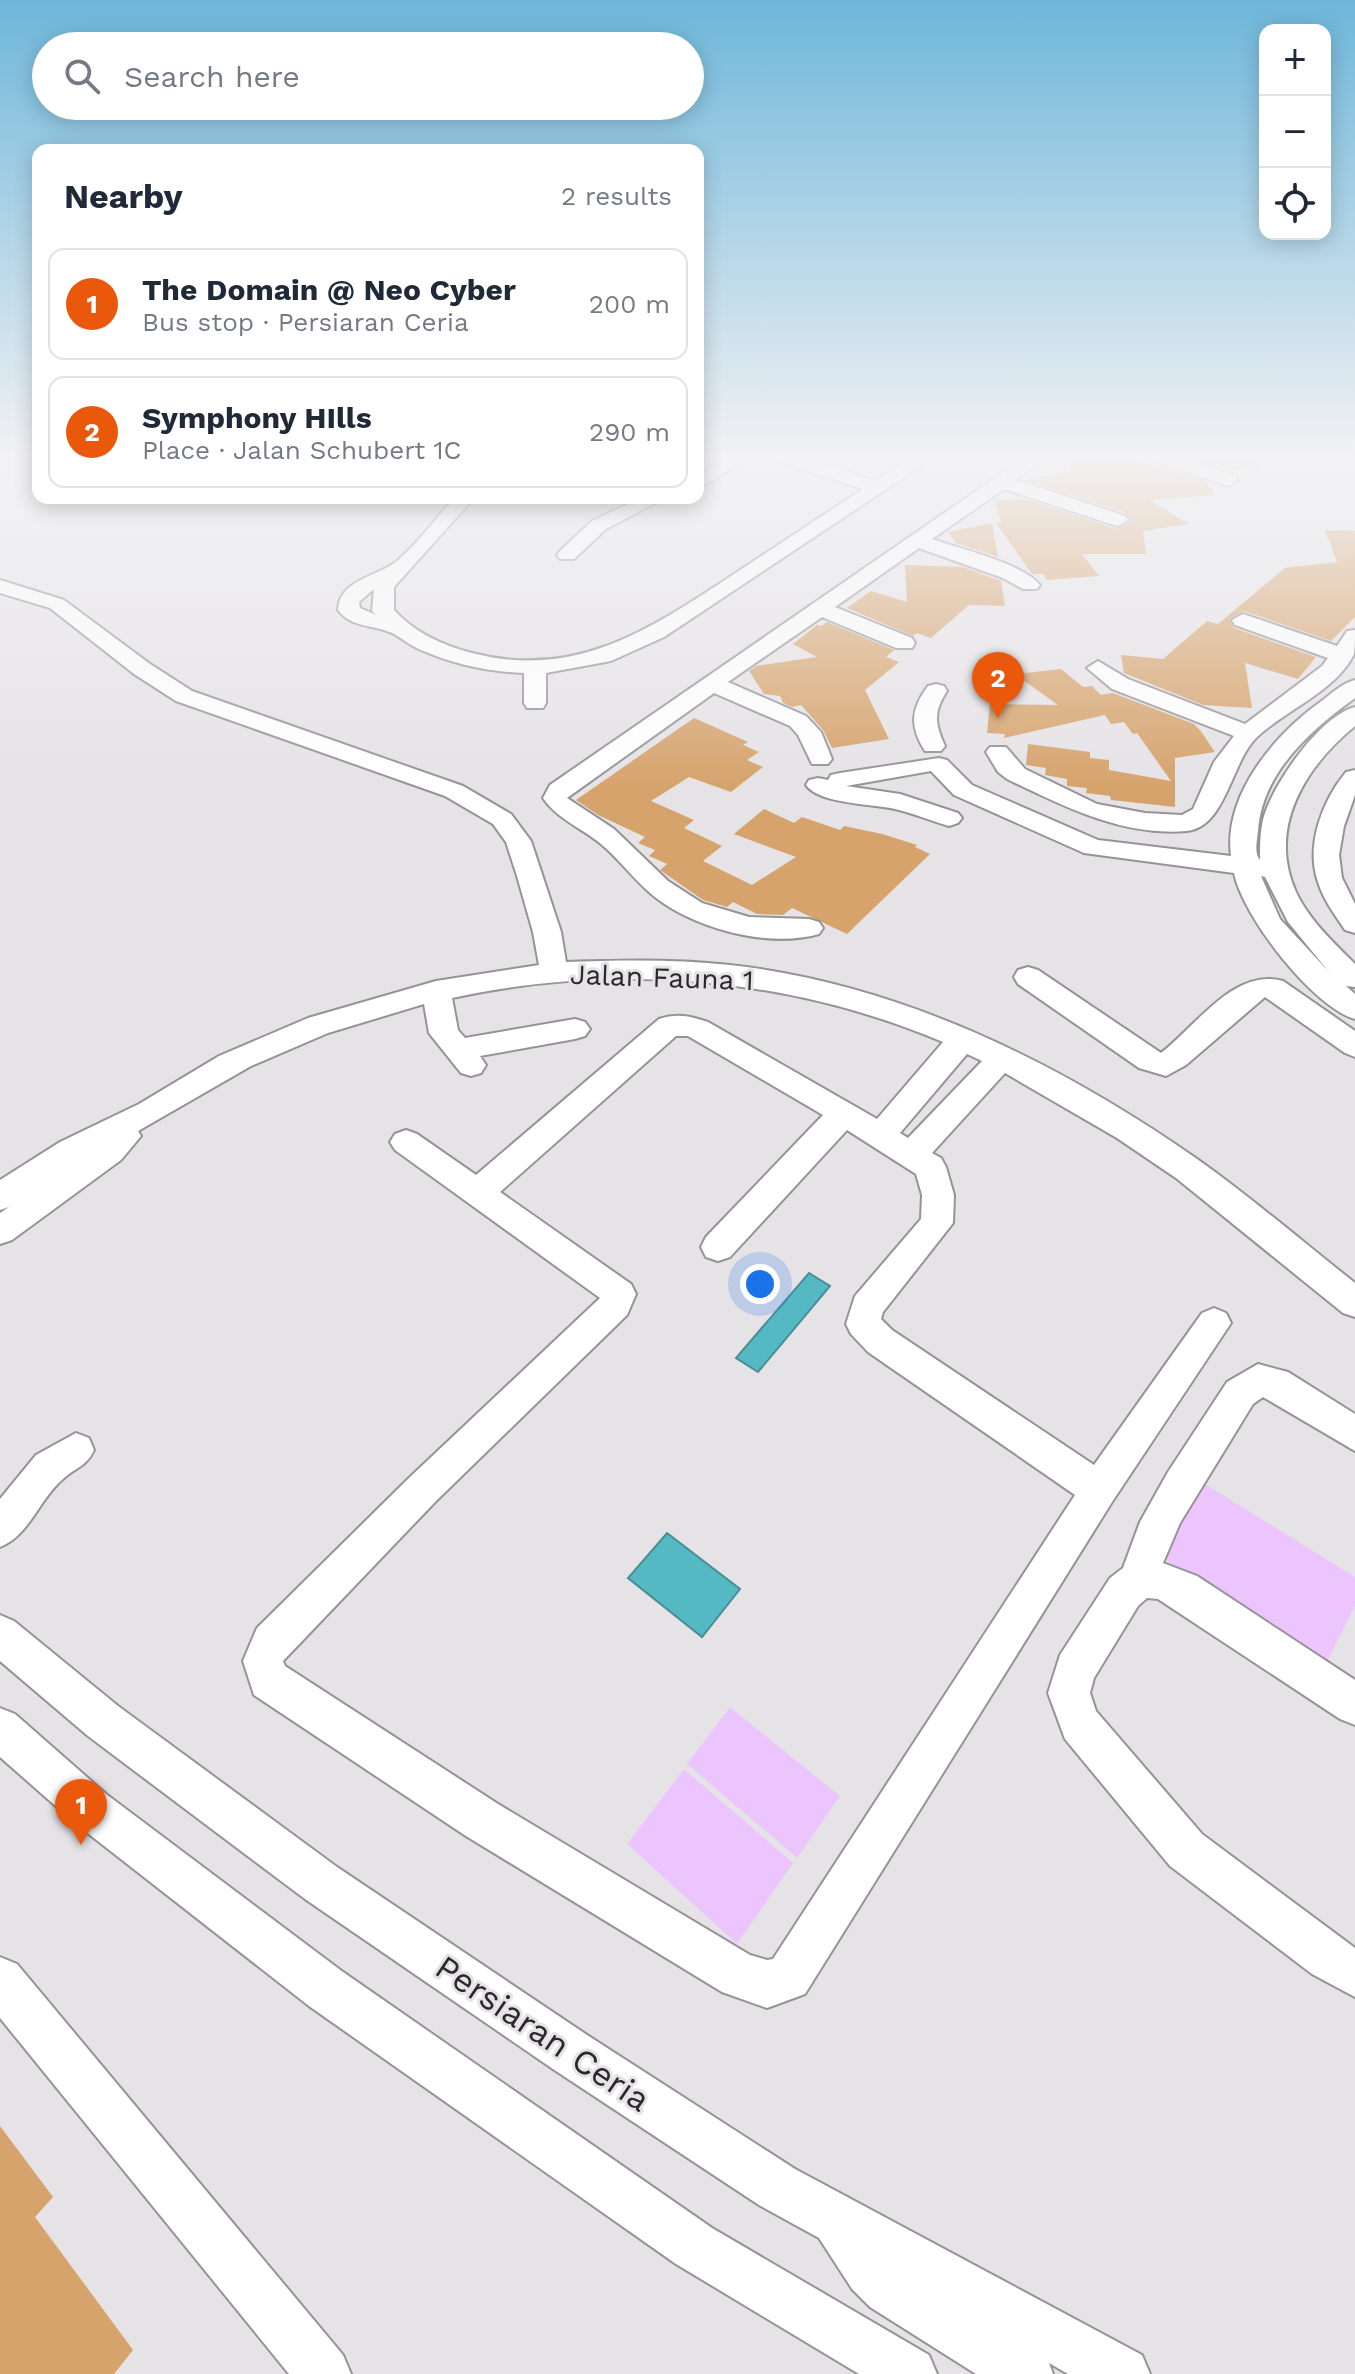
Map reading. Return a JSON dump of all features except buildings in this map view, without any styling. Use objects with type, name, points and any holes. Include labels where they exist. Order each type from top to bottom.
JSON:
[{"type":"street","points":[[400,567],[384,586],[383,611],[398,628],[425,646],[473,660],[535,667],[603,656],[656,632],[757,567]]},
{"type":"street","points":[[809,928],[777,929],[734,924],[682,904],[654,883],[607,836],[560,805],[555,798],[559,790],[881,567]]},
{"type":"street","points":[[990,567],[1030,585]]},
{"type":"street","points":[[398,569],[364,586],[349,600],[349,610],[357,617],[398,628]]},
{"type":"street","points":[[0,586],[57,604],[142,669],[184,696],[454,791],[502,819],[518,841],[530,876],[547,932],[554,972]]},
{"type":"street","points":[[821,609],[904,643]]},
{"type":"street","points":[[998,752],[1007,767],[1016,774],[1090,810],[1145,821],[1187,823],[1204,813],[1226,762],[1248,733],[1330,671],[1348,646],[1243,620]]},
{"type":"street","points":[[535,667],[535,703]]},
{"type":"street","points":[[1098,668],[1120,684],[1248,733]]},
{"type":"street","points":[[1355,687],[1309,721],[1270,763],[1250,804],[1244,840],[1245,861],[1267,920],[1286,945],[1355,1009]]},
{"type":"street","points":[[707,688],[793,726],[824,770],[835,792],[900,802],[949,818]]},
{"type":"street","points":[[936,691],[923,709],[923,722],[937,758],[963,790],[1093,847],[1275,863]]},
{"type":"street","points":[[1355,714],[1323,742],[1287,785],[1273,828],[1275,863],[1281,889],[1322,949],[1355,981]]},
{"type":"street","points":[[824,770],[937,758]]},
{"type":"street","points":[[1355,777],[1337,803],[1324,856],[1333,891],[1355,924]]},
{"type":"street","name":"Jalan Fauna 1","points":[[0,1197],[96,1136],[147,1114],[192,1084],[241,1058],[371,1007],[436,991],[554,972],[652,970],[742,977],[822,990],[895,1012],[1001,1059],[1131,1131],[1205,1184],[1355,1303]]},
{"type":"street","points":[[1028,977],[1149,1060],[1166,1065],[1260,987],[1273,988],[1355,1046]]},
{"type":"street","points":[[436,991],[444,1033],[467,1059],[575,1029]]},
{"type":"street","points":[[477,1193],[669,1026],[684,1025],[698,1029],[844,1113],[930,1167],[938,1195],[937,1223],[867,1306],[863,1324],[880,1341],[1099,1490]]},
{"type":"street","points":[[880,1136],[961,1041]]},
{"type":"street","points":[[911,1155],[1001,1059]]},
{"type":"street","points":[[718,1247],[844,1113]]},
{"type":"street","name":"Jalan Fauna 1","points":[[0,1231],[110,1151],[147,1114]]},
{"type":"street","points":[[406,1142],[619,1294],[615,1305],[433,1479],[271,1642],[263,1661],[269,1680],[482,1820],[739,1975],[767,1984],[788,1977],[1099,1490],[1214,1323]]},
{"type":"street","points":[[1140,1579],[1142,1558],[1154,1532],[1240,1393],[1258,1380],[1275,1383],[1355,1434]]},
{"type":"street","points":[[0,1529],[49,1467],[76,1450]]},
{"type":"street","points":[[1353,1697],[1183,1590],[1159,1580],[1140,1579],[1124,1592],[1075,1670],[1069,1693],[1080,1724],[1186,1850],[1328,1958],[1355,1974]]},
{"type":"street","name":"Persiaran Ceria","points":[[0,1635],[103,1721],[321,1883],[676,2122],[777,2187],[1123,2374]]},
{"type":"street","points":[[0,1729],[91,1809],[326,1989],[694,2246],[868,2359],[910,2374]]},
{"type":"street","points":[[0,1981],[324,2374]]},
{"type":"street","points":[[836,2220],[871,2270],[889,2288],[1026,2374]]},
{"type":"shaded area","points":[[1205,1484],[1355,1577],[1355,1606],[1326,1664],[1162,1558]]},
{"type":"shaded area","points":[[730,1707],[840,1796],[797,1858],[687,1764]]},
{"type":"shaded area","points":[[684,1769],[793,1863],[737,1944],[627,1844]]},
{"type":"water","points":[[809,1273],[830,1286],[758,1372],[736,1358]]},
{"type":"water","points":[[667,1533],[740,1589],[702,1637],[628,1578]]},
{"type":"place","name":"Symphony HIlls","points":[[998,718]]},
{"type":"place","name":"The Domain @ Neo Cyber","points":[[81,1845]]}]
